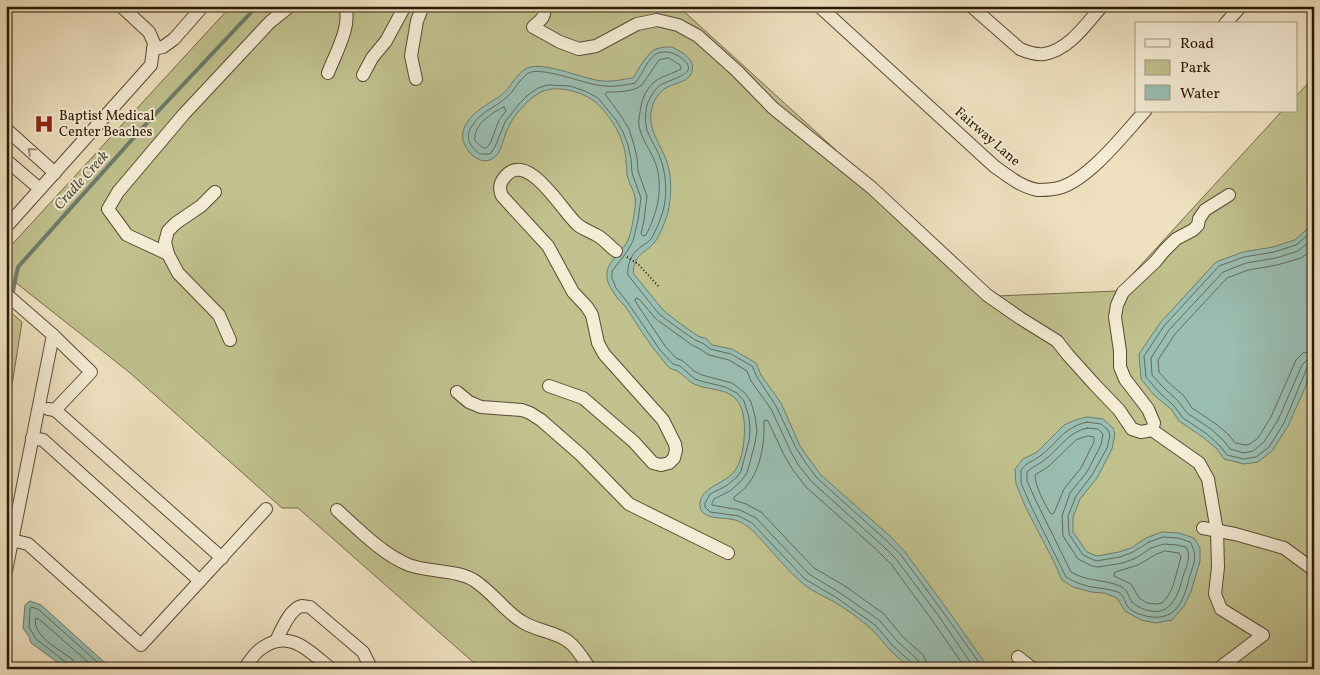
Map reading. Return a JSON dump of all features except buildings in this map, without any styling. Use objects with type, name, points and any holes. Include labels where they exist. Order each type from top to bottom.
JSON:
[{"type":"street","points":[[154,46],[163,48],[174,39],[203,6]]},
{"type":"street","points":[[168,254],[127,235],[108,209],[118,192],[184,114],[270,22],[290,6]]},
{"type":"street","points":[[328,73],[345,30],[347,11],[345,6]]},
{"type":"street","points":[[363,75],[372,58],[386,41],[405,6]]},
{"type":"street","points":[[416,79],[410,56],[417,21],[423,6]]},
{"type":"street","points":[[544,6],[543,18],[533,27],[560,42],[579,48],[596,46],[637,24],[657,20],[678,25],[698,36],[737,71],[773,108],[872,188],[987,295],[1057,341],[1119,410],[1132,429],[1141,432],[1152,430],[1199,463],[1208,479],[1217,531],[1218,567],[1215,594],[1221,609],[1263,635],[1218,669]]},
{"type":"street","name":"Fairway Lane","points":[[820,6],[994,166],[1016,182],[1039,190],[1061,188],[1086,172],[1143,112]]},
{"type":"street","points":[[971,6],[1020,49],[1030,53],[1043,54],[1070,42],[1102,6]]},
{"type":"street","points":[[1227,22],[1241,6]]},
{"type":"street","points":[[6,227],[151,65],[154,46],[150,32],[124,8]]},
{"type":"street","points":[[6,129],[55,173]]},
{"type":"street","points":[[6,160],[40,189]]},
{"type":"street","points":[[549,386],[583,398],[634,442],[653,463],[661,465],[669,463],[674,458],[675,444],[663,420],[604,354],[598,343],[592,315],[572,292],[548,246],[502,196],[499,189],[501,182],[513,170],[528,172],[538,179],[578,225],[600,237],[616,251]]},
{"type":"street","points":[[215,192],[201,206],[176,223],[168,232],[165,242],[168,254],[178,274],[219,315],[230,340]]},
{"type":"street","points":[[1152,430],[1154,424],[1148,409],[1135,393],[1120,367],[1120,351],[1115,317],[1117,305],[1122,292],[1155,262],[1176,239],[1193,230],[1198,225],[1205,210],[1229,194]]},
{"type":"street","points":[[6,294],[53,335],[91,372],[55,410]]},
{"type":"street","points":[[6,571],[53,335]]},
{"type":"street","points":[[457,392],[468,402],[481,407],[522,410],[530,413],[541,420],[581,455],[629,504],[728,553]]},
{"type":"street","points":[[38,407],[55,410],[222,558]]},
{"type":"street","points":[[32,438],[43,440],[200,581]]},
{"type":"street","points":[[12,540],[28,544],[141,645],[266,509]]},
{"type":"street","points":[[337,510],[392,556],[409,565],[456,574],[474,580],[521,622],[557,635],[570,643],[590,669]]},
{"type":"street","points":[[1203,528],[1235,534],[1284,548],[1314,570]]},
{"type":"street","points":[[276,640],[289,616],[296,609],[303,606],[310,607],[363,652],[369,664],[367,669]]},
{"type":"street","points":[[244,669],[260,648],[276,640],[295,641],[331,669]]},
{"type":"street","points":[[1018,657],[1033,669]]},
{"type":"street","points":[[6,666],[10,669]]},
{"type":"path","points":[[638,264],[660,288]]},
{"type":"green space","points":[[231,6],[678,6],[996,296],[1117,291],[1281,112],[1298,112],[1298,94],[1314,77],[1314,669],[481,669],[298,508],[282,508],[129,372],[6,275],[6,268],[11,257],[6,251]]},
{"type":"green space","points":[[6,308],[22,322],[6,423]]},
{"type":"water","points":[[672,47],[690,59],[692,71],[688,78],[660,92],[654,101],[651,113],[652,129],[666,158],[669,171],[671,189],[669,207],[658,237],[637,258],[633,273],[663,310],[678,322],[698,336],[707,339],[712,345],[732,349],[756,363],[761,375],[781,403],[800,446],[821,475],[891,537],[905,552],[985,663],[986,669],[911,669],[861,620],[801,582],[749,527],[733,520],[708,516],[701,509],[700,503],[705,493],[729,477],[737,467],[743,450],[744,440],[742,412],[740,405],[731,395],[694,384],[679,372],[667,366],[609,285],[607,277],[608,267],[629,238],[635,202],[620,137],[612,121],[598,104],[589,97],[575,92],[560,89],[545,90],[525,104],[517,113],[508,128],[498,153],[492,159],[486,161],[475,158],[464,143],[463,132],[473,115],[503,93],[524,70],[531,67],[551,68],[595,80],[614,81],[633,78],[649,54],[656,49]]},
{"type":"water","points":[[1314,223],[1314,364],[1288,426],[1272,451],[1258,462],[1244,464],[1224,459],[1217,449],[1204,438],[1179,421],[1171,409],[1154,395],[1141,379],[1139,354],[1160,323],[1216,262],[1243,252],[1273,247],[1295,240]]},
{"type":"water","points":[[1087,417],[1103,419],[1113,428],[1115,434],[1112,449],[1097,478],[1080,499],[1073,517],[1073,532],[1087,552],[1097,556],[1131,548],[1146,538],[1162,532],[1179,533],[1194,538],[1200,548],[1200,561],[1191,592],[1184,606],[1172,620],[1156,623],[1141,620],[1125,611],[1117,598],[1104,593],[1073,587],[1062,580],[1026,508],[1016,484],[1015,469],[1023,459],[1037,452],[1064,425]]},
{"type":"water","points":[[30,601],[41,605],[112,669],[67,669],[31,643],[23,628],[25,605]]},
{"type":"waterway","name":"Cradle Creek","points":[[12,295],[18,267],[146,124],[257,6]]},
{"type":"waterway","name":"Cradle Creek","points":[[6,316],[10,301]]},
{"type":"place","name":"Baptist Medical Center Beaches","points":[[44,124]]}]
